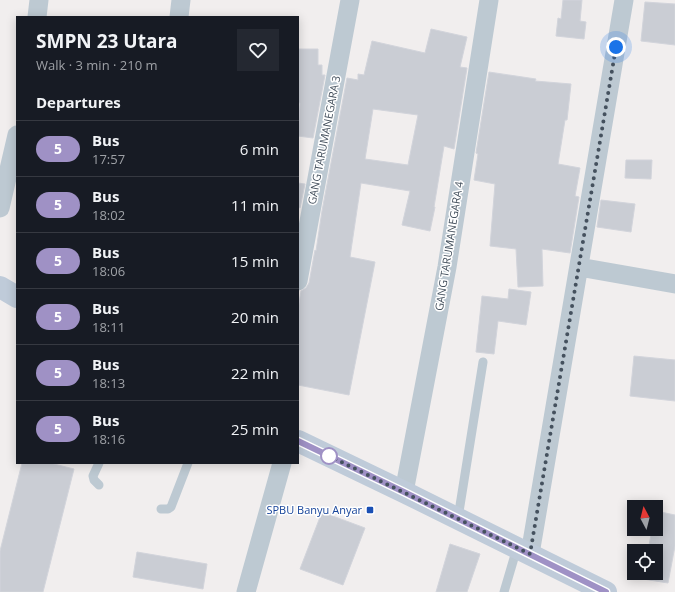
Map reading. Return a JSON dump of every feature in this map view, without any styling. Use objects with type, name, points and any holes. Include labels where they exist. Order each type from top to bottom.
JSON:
[{"type":"main road","points":[[0,287],[16,296]]},
{"type":"main road","points":[[299,442],[458,518],[606,592]]},
{"type":"street","points":[[37,16],[39,0]]},
{"type":"street","points":[[180,16],[181,0]]},
{"type":"street","name":"GANG TARUMANEGARA 3","points":[[299,275],[350,0]]},
{"type":"street","name":"GANG TARUMANEGARA 4","points":[[404,492],[447,267],[488,0]]},
{"type":"street","points":[[523,551],[579,267],[624,0]]},
{"type":"street","points":[[0,208],[16,139]]},
{"type":"street","points":[[579,267],[675,284]]},
{"type":"street","points":[[246,592],[282,464]]},
{"type":"lane","points":[[458,518],[483,362]]},
{"type":"lane","points":[[99,464],[94,480],[99,485]]},
{"type":"lane","points":[[161,509],[168,509],[171,507],[188,464]]},
{"type":"lane","points":[[504,592],[523,551]]},
{"type":"building","points":[[563,0],[582,0],[580,21],[586,22],[584,39],[556,36],[558,18],[561,19]]},
{"type":"building","points":[[645,2],[675,4],[675,45],[641,41]]},
{"type":"building","points":[[431,29],[467,37],[460,67],[467,68],[454,149],[444,146],[430,231],[402,225],[410,191],[361,183],[350,257],[375,262],[349,395],[299,385],[299,303],[301,291],[306,288],[309,283],[315,250],[316,251],[347,78],[358,80],[358,74],[364,75],[372,41],[425,53]],"holes":[[[373,109],[418,115],[408,165],[365,159]]]},
{"type":"building","points":[[299,49],[318,49],[318,65],[322,65],[322,75],[325,75],[313,138],[299,136]]},
{"type":"building","points":[[489,72],[536,79],[535,81],[571,84],[567,120],[565,120],[558,164],[580,168],[575,196],[579,197],[570,253],[542,249],[543,286],[518,287],[516,249],[490,246],[495,184],[474,180],[478,154],[476,153]]},
{"type":"building","points":[[626,160],[652,160],[651,179],[625,178]]},
{"type":"building","points":[[299,183],[305,184],[299,208]]},
{"type":"building","points":[[601,200],[635,204],[631,232],[597,227]]},
{"type":"building","points":[[509,289],[531,292],[526,325],[498,321],[494,354],[476,352],[482,296],[508,299]]},
{"type":"building","points":[[634,356],[675,360],[675,401],[630,396]]},
{"type":"building","points":[[22,464],[54,464],[74,469],[43,592],[0,592],[0,551]]},
{"type":"building","points":[[322,512],[365,528],[343,585],[300,569]]},
{"type":"building","points":[[663,512],[675,515],[675,546],[668,583],[649,580],[663,580],[663,544],[649,544],[651,536],[663,536]]},
{"type":"building","points":[[450,544],[480,554],[467,592],[436,592]]},
{"type":"building","points":[[137,552],[207,564],[203,589],[133,577]]},
{"type":"bus line","name":"5","points":[[299,441],[606,592]]},
{"type":"place","name":"SPBU Banyu Anyar","points":[[370,510]]},
{"type":"route","points":[[329,456],[530,554],[616,47]]}]
